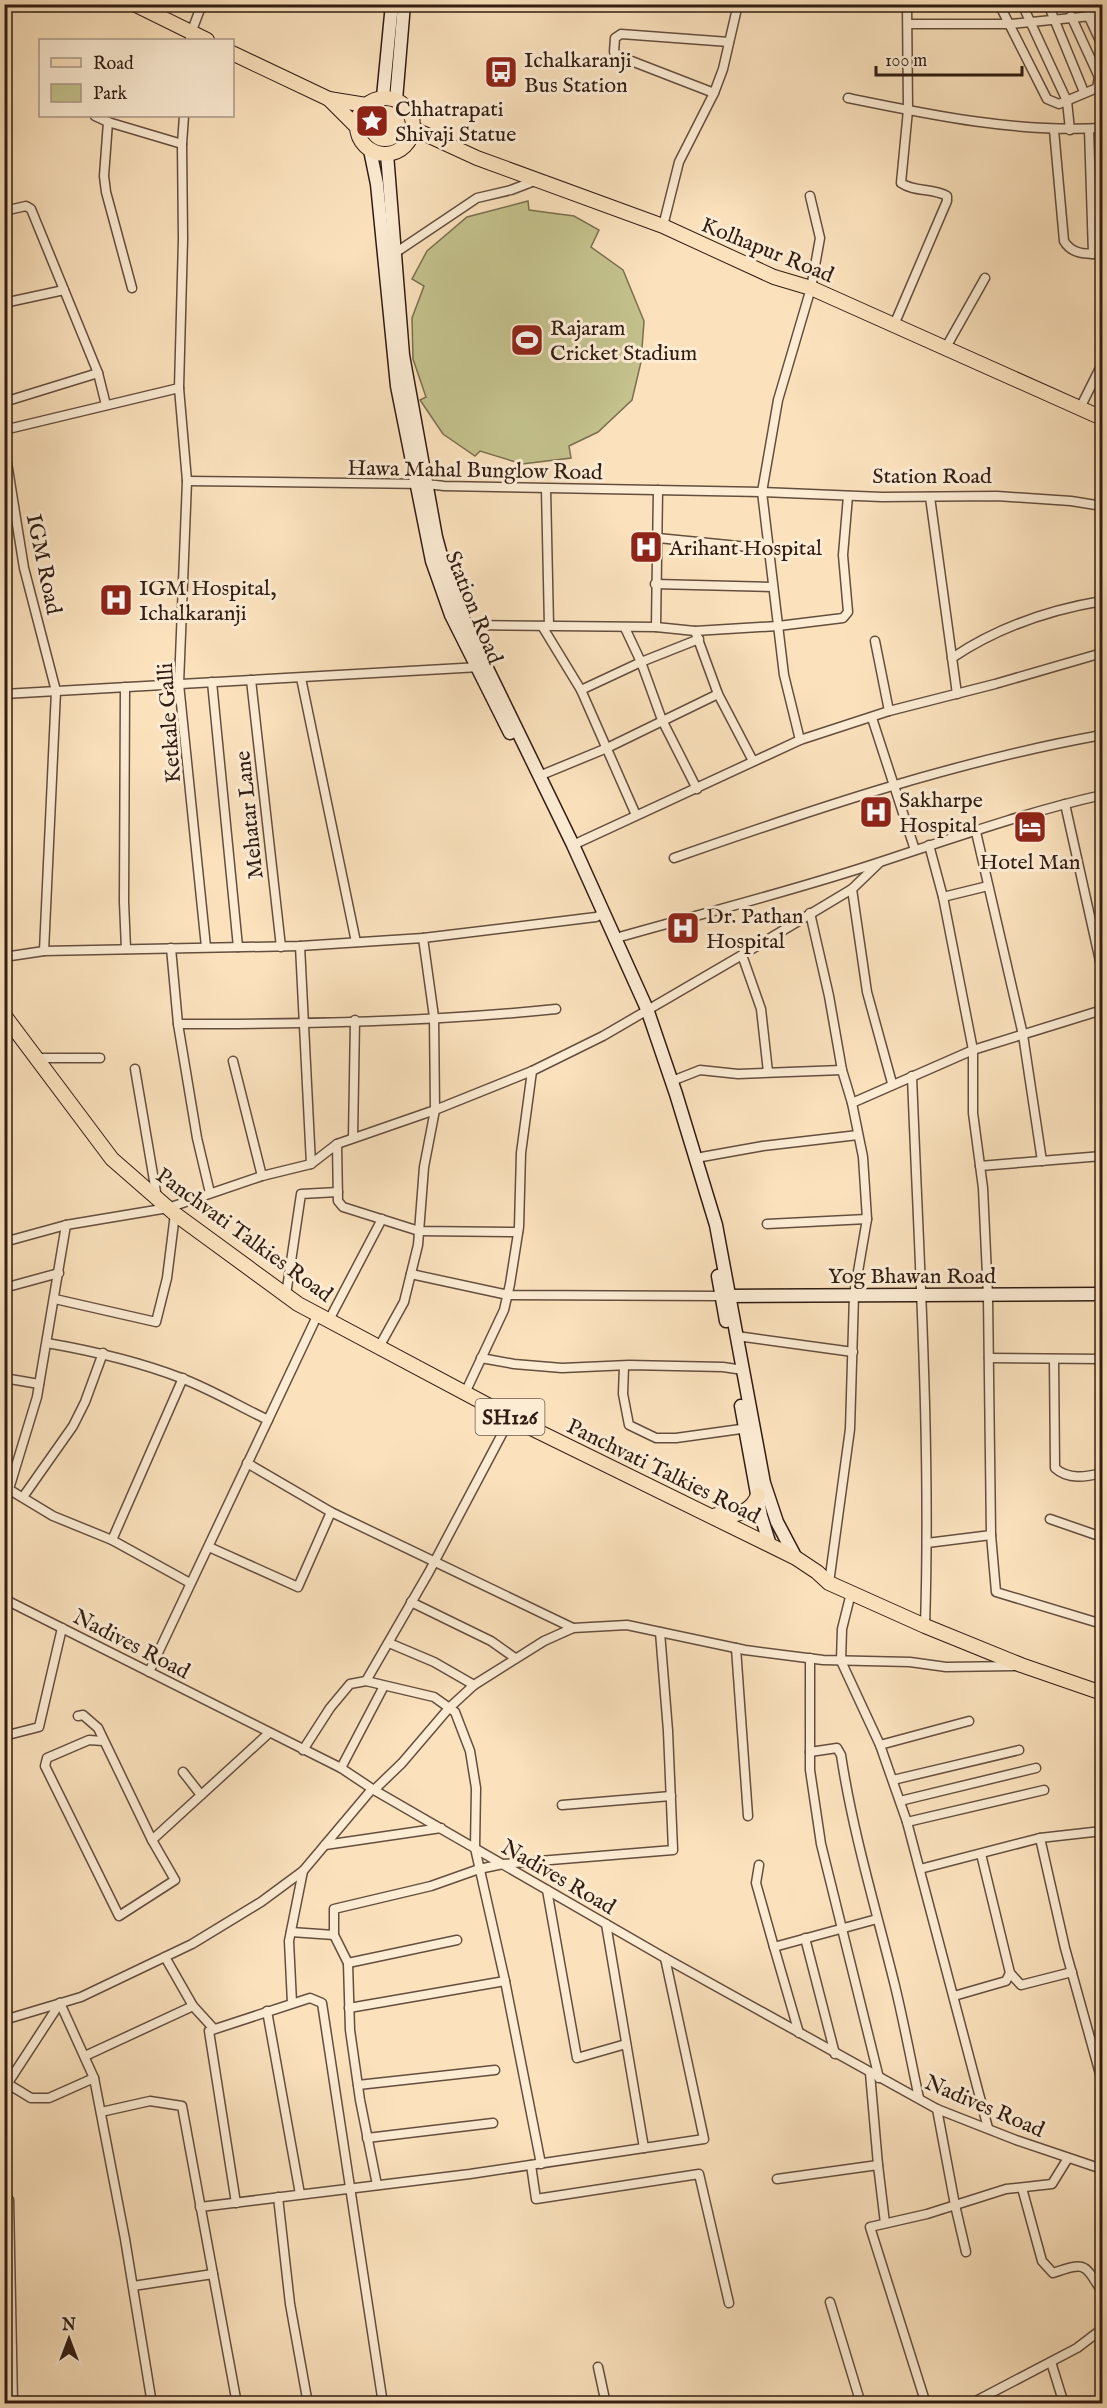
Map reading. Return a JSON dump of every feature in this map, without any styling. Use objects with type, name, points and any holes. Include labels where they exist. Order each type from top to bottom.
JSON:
[{"type":"main road","points":[[134,4],[191,37]]},
{"type":"main road","points":[[390,99],[392,4]]},
{"type":"main road","points":[[390,99],[404,4]]},
{"type":"main road","points":[[234,54],[329,99],[366,105],[390,99],[410,112],[414,129],[405,147],[387,154],[370,150],[359,136],[357,127],[361,111],[366,105]]},
{"type":"main road","points":[[329,99],[357,127]]},
{"type":"main road","name":"Kolhapur Road","points":[[414,129],[477,158],[663,226],[746,266],[811,288],[1102,418]]},
{"type":"main road","name":"Station Road","points":[[370,150],[377,184],[397,386],[446,574],[482,666],[577,871],[600,915],[616,938],[644,1011]]},
{"type":"main road","name":"Station Road","points":[[387,154],[403,355],[422,484],[423,525],[440,587],[573,845],[600,915],[644,1011]]},
{"type":"main road","points":[[644,1011],[672,1081],[716,1226],[758,1495],[770,1545]]},
{"type":"main road","points":[[644,1011],[699,1188],[717,1266],[737,1335],[739,1370]]},
{"type":"main road","name":"Panchvati Talkies Road","points":[[4,1015],[112,1159],[167,1207],[286,1295],[511,1417],[796,1558],[818,1572],[829,1583],[925,1626],[1022,1665],[1102,1693]]},
{"type":"main road","name":"Yog Bhawan Road","points":[[726,1296],[988,1297],[1102,1294]]},
{"type":"main road","points":[[749,1428],[771,1508],[796,1558]]},
{"type":"main road","points":[[708,1514],[733,1516],[744,1512],[751,1507],[758,1495]]},
{"type":"street","points":[[191,37],[202,4]]},
{"type":"street","points":[[663,226],[679,162],[714,93],[723,69],[738,4]]},
{"type":"street","points":[[894,325],[947,201],[946,196],[941,193],[906,187],[901,183],[908,110],[907,4]]},
{"type":"street","points":[[999,4],[1047,99],[1059,105],[1097,88],[1099,77],[1071,16]]},
{"type":"street","points":[[1022,4],[1067,101],[1070,130]]},
{"type":"street","points":[[1048,4],[1084,92]]},
{"type":"street","points":[[1088,15],[1102,45]]},
{"type":"street","points":[[908,24],[1011,24],[1071,16],[1102,15]]},
{"type":"street","points":[[714,93],[621,57],[614,52],[615,38],[621,34],[729,42]]},
{"type":"street","points":[[848,98],[1010,126],[1054,130],[1102,128]]},
{"type":"street","points":[[97,117],[182,144]]},
{"type":"street","name":"Ketkale Galli","points":[[184,117],[179,388],[187,481],[179,684],[206,947]]},
{"type":"street","points":[[108,122],[104,176],[106,192],[132,288]]},
{"type":"street","points":[[1054,130],[1064,241],[1068,249],[1078,253],[1098,254],[1089,129]]},
{"type":"street","points":[[395,253],[477,198],[511,190],[537,180]]},
{"type":"street","points":[[800,740],[784,675],[762,492],[778,400],[811,288],[820,238],[810,196]]},
{"type":"street","points":[[4,211],[26,206],[31,208],[98,373],[106,405]]},
{"type":"street","points":[[945,349],[985,278]]},
{"type":"street","points":[[4,303],[64,290]]},
{"type":"street","points":[[1080,408],[1102,364]]},
{"type":"street","points":[[4,402],[98,373]]},
{"type":"street","points":[[4,430],[179,388]]},
{"type":"street","name":"IGM Road","points":[[4,444],[24,568],[56,691],[44,951]]},
{"type":"street","name":"Hawa Mahal Bunglow Road","points":[[187,481],[762,492]]},
{"type":"street","points":[[546,489],[545,626],[581,690],[636,815]]},
{"type":"street","points":[[656,627],[658,490]]},
{"type":"street","name":"Station Road","points":[[762,492],[930,497],[996,496],[1071,501],[1102,506]]},
{"type":"street","points":[[466,625],[656,627],[697,635],[839,619],[846,616],[848,612],[843,555],[848,495]]},
{"type":"street","points":[[930,497],[957,694]]},
{"type":"street","points":[[658,538],[768,549]]},
{"type":"street","points":[[656,584],[773,587]]},
{"type":"street","points":[[952,658],[1006,627],[1065,608],[1102,601]]},
{"type":"street","points":[[625,628],[641,662],[662,720],[697,789]]},
{"type":"street","points":[[581,690],[697,635]]},
{"type":"street","points":[[697,635],[718,694],[753,761]]},
{"type":"street","points":[[875,641],[889,711]]},
{"type":"street","points":[[573,845],[800,740],[889,711],[1102,653]]},
{"type":"street","points":[[4,694],[482,666]]},
{"type":"street","points":[[301,678],[356,942]]},
{"type":"street","name":"Mehatar Lane","points":[[251,680],[281,947]]},
{"type":"street","points":[[212,682],[238,947]]},
{"type":"street","points":[[125,687],[124,902],[126,949]]},
{"type":"street","points":[[539,776],[607,748],[718,694]]},
{"type":"street","points":[[872,718],[915,850]]},
{"type":"street","points":[[674,858],[895,786],[1000,758],[1102,735]]},
{"type":"street","points":[[616,938],[879,863],[929,845],[1102,795]]},
{"type":"street","points":[[1065,804],[1102,970]]},
{"type":"street","points":[[976,832],[1023,1035],[1042,1161]]},
{"type":"street","points":[[929,845],[943,897],[974,1050],[973,1113],[980,1166],[988,1297],[991,1534],[996,1592],[1102,1624]]},
{"type":"street","points":[[4,1242],[66,1225],[167,1207],[262,1176],[311,1164],[337,1144],[435,1110],[532,1071],[603,1036],[742,955],[852,889],[879,863]]},
{"type":"street","points":[[943,897],[988,886]]},
{"type":"street","points":[[852,889],[867,992],[892,1083]]},
{"type":"street","points":[[810,913],[829,996],[842,1070],[852,1103],[863,1157],[867,1219],[854,1295],[850,1429],[829,1583]]},
{"type":"street","points":[[4,957],[44,951],[281,947],[423,938],[600,915]]},
{"type":"street","points":[[379,1347],[404,1302],[418,1245],[424,1167],[435,1110],[434,1017],[423,938]]},
{"type":"street","points":[[300,946],[311,1164]]},
{"type":"street","points":[[171,948],[178,1023],[197,1138],[210,1193]]},
{"type":"street","points":[[742,955],[761,1009],[768,1072]]},
{"type":"street","points":[[178,1023],[304,1023],[481,1017],[556,1009]]},
{"type":"street","points":[[852,1103],[892,1083],[974,1050],[1102,1010]]},
{"type":"street","points":[[353,1138],[355,1020]]},
{"type":"street","points":[[37,1058],[100,1058]]},
{"type":"street","points":[[233,1061],[262,1176]]},
{"type":"street","points":[[55,1299],[156,1322],[167,1278],[167,1207],[135,1069]]},
{"type":"street","points":[[672,1081],[700,1070],[738,1074],[842,1070]]},
{"type":"street","points":[[465,1393],[504,1310],[508,1295],[518,1232],[521,1153],[532,1071]]},
{"type":"street","points":[[912,1076],[922,1295],[927,1543],[925,1626]]},
{"type":"street","points":[[696,1158],[763,1146],[858,1134]]},
{"type":"street","points":[[337,1144],[338,1201],[343,1207],[419,1231],[518,1232]]},
{"type":"street","points":[[980,1166],[1102,1156]]},
{"type":"street","points":[[286,1295],[301,1194],[338,1192]]},
{"type":"street","points":[[149,1672],[268,1420],[324,1317],[382,1219]]},
{"type":"street","points":[[767,1224],[867,1219]]},
{"type":"street","points":[[66,1225],[39,1384],[7,1488],[53,1516],[112,1540],[190,1583]]},
{"type":"street","points":[[4,1288],[59,1273]]},
{"type":"street","points":[[411,1274],[508,1295],[726,1296]]},
{"type":"street","points":[[737,1335],[853,1352]]},
{"type":"street","points":[[47,1343],[103,1353],[183,1378],[268,1420]]},
{"type":"street","points":[[23,1497],[73,1426],[85,1402],[103,1353]]},
{"type":"street","points":[[481,1358],[514,1364],[562,1368],[624,1366],[739,1370]]},
{"type":"street","points":[[989,1358],[1102,1359]]},
{"type":"street","points":[[1054,1359],[1055,1468],[1061,1474],[1076,1477],[1102,1473]]},
{"type":"street","points":[[624,1366],[623,1394],[629,1425],[656,1438],[676,1438],[749,1428]]},
{"type":"street","points":[[4,1378],[39,1384]]},
{"type":"street","points":[[112,1540],[183,1378]]},
{"type":"street","points":[[366,1681],[435,1560],[511,1417]]},
{"type":"street","points":[[248,1464],[331,1512],[573,1628]]},
{"type":"street","points":[[209,1546],[298,1587],[331,1512]]},
{"type":"street","points":[[1050,1519],[1102,1537]]},
{"type":"street","points":[[927,1543],[991,1534]]},
{"type":"street","points":[[851,1593],[842,1629],[841,1661],[880,1745],[907,1822],[988,2128]]},
{"type":"street","points":[[4,1611],[6,1600]]},
{"type":"street","name":"Nadives Road","points":[[6,1600],[341,1768],[373,1790],[665,1958],[937,2109],[1102,2169]]},
{"type":"street","points":[[411,1602],[491,1641],[515,1658]]},
{"type":"street","points":[[4,2020],[81,1997],[192,1944],[261,1902],[303,1871],[373,1790],[402,1763],[449,1708],[474,1685],[544,1641],[573,1628],[627,1625],[736,1648],[841,1661],[910,1662],[946,1667],[1022,1665]]},
{"type":"street","points":[[4,1736],[39,1726],[62,1628]]},
{"type":"street","points":[[377,2185],[358,2085],[349,2008],[348,1963],[334,1935],[334,1909],[431,1886],[479,1869],[504,1864],[673,1850],[660,1632]]},
{"type":"street","points":[[389,1643],[435,1662],[474,1685]]},
{"type":"street","points":[[736,1648],[747,1816]]},
{"type":"street","points":[[810,1658],[810,1770],[820,1844],[879,2078]]},
{"type":"street","points":[[303,1750],[330,1708],[350,1684],[366,1681],[434,1697],[455,1712],[470,1751],[476,1788],[475,1848],[505,1981],[541,2164]]},
{"type":"street","points":[[341,1768],[384,1686]]},
{"type":"street","points":[[78,1716],[83,1715],[98,1728],[152,1840],[175,1880],[119,1916],[45,1766],[47,1758],[89,1740],[103,1741]]},
{"type":"street","points":[[880,1745],[969,1720]]},
{"type":"street","points":[[152,1840],[269,1733]]},
{"type":"street","points":[[810,1752],[837,1748],[841,1755],[849,1808],[896,1989],[919,2098]]},
{"type":"street","points":[[893,1780],[1019,1750]]},
{"type":"street","points":[[900,1801],[1036,1768]]},
{"type":"street","points":[[183,1772],[201,1795]]},
{"type":"street","points":[[907,1822],[1044,1790]]},
{"type":"street","points":[[562,1805],[671,1796]]},
{"type":"street","points":[[325,1845],[441,1828]]},
{"type":"street","points":[[920,1869],[1040,1838],[1102,1830]]},
{"type":"street","points":[[1040,1838],[1072,1972],[1102,2081]]},
{"type":"street","points":[[981,1854],[1010,1973],[1021,1985],[1072,1972]]},
{"type":"street","points":[[759,1865],[756,1883],[799,2033]]},
{"type":"street","points":[[292,2003],[289,1941],[303,1871]]},
{"type":"street","points":[[547,1890],[577,2058],[626,2044]]},
{"type":"street","points":[[774,1947],[840,1927],[877,1919]]},
{"type":"street","points":[[606,1924],[644,2148]]},
{"type":"street","points":[[291,1932],[334,1935]]},
{"type":"street","points":[[805,1938],[835,2054]]},
{"type":"street","points":[[348,1963],[457,1940]]},
{"type":"street","points":[[165,1957],[193,2006],[214,2029]]},
{"type":"street","points":[[200,2207],[541,2164],[704,2139],[665,1958]]},
{"type":"street","points":[[954,1996],[1006,1981],[1010,1973]]},
{"type":"street","points":[[349,2008],[505,1981]]},
{"type":"street","points":[[236,2202],[209,2031],[310,1998],[322,2003],[383,2403]]},
{"type":"street","points":[[60,2003],[94,2078],[133,2286],[152,2403]]},
{"type":"street","points":[[60,2003],[6,2086],[31,2098],[49,2098],[94,2078]]},
{"type":"street","points":[[85,2056],[193,2006]]},
{"type":"street","points":[[267,2011],[300,2194]]},
{"type":"street","points":[[358,2085],[495,2070]]},
{"type":"street","points":[[4,2073],[16,2072]]},
{"type":"street","points":[[870,2073],[885,2223]]},
{"type":"street","points":[[101,2112],[150,2101],[182,2106],[237,2403]]},
{"type":"street","points":[[937,2109],[966,2252]]},
{"type":"street","points":[[367,2138],[493,2123]]},
{"type":"street","points":[[926,2403],[870,2227],[927,2214],[1006,2189],[1052,2184],[1068,2158]]},
{"type":"street","points":[[531,2165],[536,2199],[699,2174],[729,2302]]},
{"type":"street","points":[[777,2179],[878,2165]]},
{"type":"street","points":[[1022,2188],[1042,2261],[1053,2273],[1077,2265],[1088,2268],[1102,2292]]},
{"type":"street","points":[[278,2197],[290,2304],[308,2403]]},
{"type":"street","points":[[4,2200],[9,2200],[13,2403]]},
{"type":"street","points":[[133,2286],[213,2274]]},
{"type":"street","points":[[830,2302],[861,2403]]},
{"type":"street","points":[[970,2403],[1077,2348],[1102,2329]]},
{"type":"street","points":[[1051,2362],[1064,2403]]},
{"type":"street","points":[[598,2367],[606,2403]]},
{"type":"green space","name":"Rajaram Cricket Stadium","points":[[528,201],[529,210],[574,216],[599,230],[591,247],[623,270],[644,321],[641,362],[632,400],[598,432],[569,446],[571,458],[522,464],[480,451],[475,456],[443,434],[420,400],[426,397],[413,359],[412,318],[424,286],[412,279],[427,251],[467,217]]},
{"type":"place","name":"Ichalkaranji Bus Station","points":[[501,72]]},
{"type":"place","name":"Chhatrapati Shivaji Statue","points":[[372,121]]},
{"type":"place","name":"Rajaram Cricket Stadium","points":[[527,340]]},
{"type":"place","name":"Arihant Hospital","points":[[646,547]]},
{"type":"place","name":"IGM Hospital, Ichalkaranji","points":[[116,600]]},
{"type":"place","name":"Sakharpe Hospital","points":[[876,812]]},
{"type":"place","name":"Hotel Man","points":[[1030,827]]},
{"type":"place","name":"Dr. Pathan Hospital","points":[[683,928]]}]
